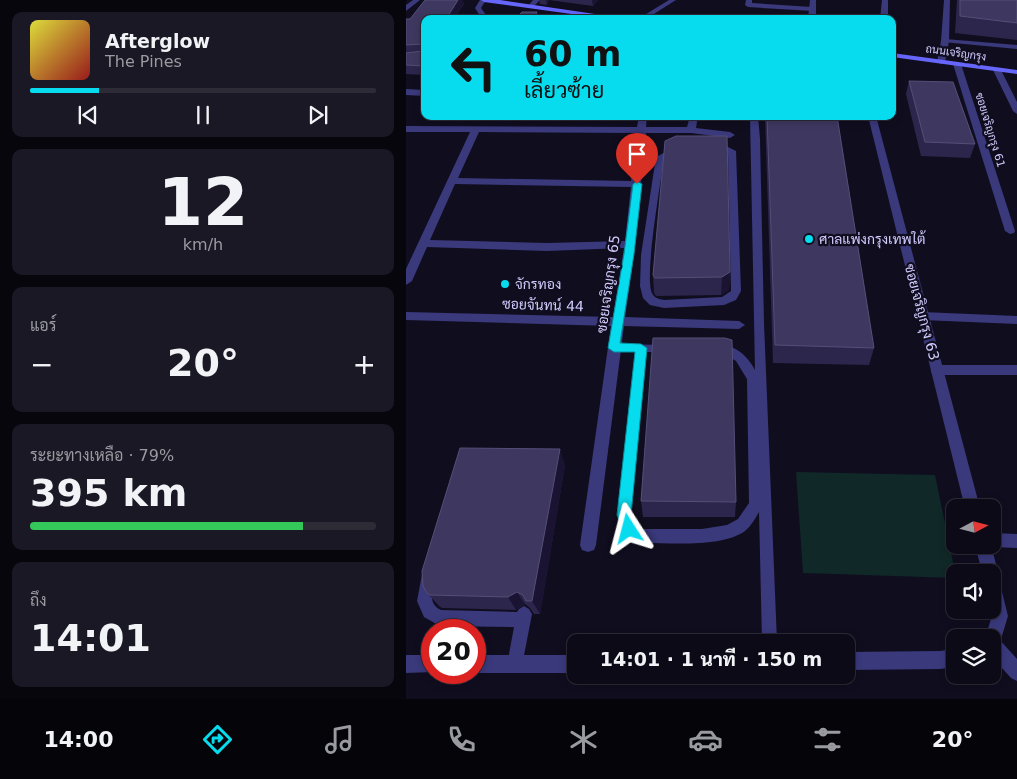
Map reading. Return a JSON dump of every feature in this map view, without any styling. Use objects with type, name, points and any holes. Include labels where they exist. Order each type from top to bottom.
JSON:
[{"type":"main road","points":[[484,0],[597,15]]},
{"type":"main road","name":"ถนนเจริญกรุง","points":[[896,56],[1017,72]]},
{"type":"street","points":[[406,9],[418,0]]},
{"type":"street","points":[[812,15],[813,0]]},
{"type":"street","points":[[884,15],[885,0]]},
{"type":"street","points":[[941,62],[945,41],[947,0]]},
{"type":"street","name":"ซอยเจริญกรุง 61","points":[[957,64],[1010,231]]},
{"type":"street","points":[[997,70],[1017,112]]},
{"type":"street","points":[[406,92],[421,93]]},
{"type":"street","name":"ซอยเจริญกรุง 65","points":[[588,544],[629,249],[642,120]]},
{"type":"street","points":[[691,130],[693,120]]},
{"type":"street","name":"ซอยเจริญกรุง 63","points":[[873,120],[971,499]]},
{"type":"street","points":[[406,129],[691,130],[730,134]]},
{"type":"street","points":[[406,281],[475,130]]},
{"type":"street","points":[[451,182],[637,184]]},
{"type":"street","points":[[423,243],[629,249]]},
{"type":"street","name":"ซอยจันทน์ 44","points":[[406,316],[739,325]]},
{"type":"street","points":[[922,316],[1017,320]]},
{"type":"street","points":[[937,370],[1017,370]]},
{"type":"street","points":[[1001,540],[1017,541]]},
{"type":"street","points":[[1001,654],[1017,672]]},
{"type":"street","points":[[855,662],[946,658]]},
{"type":"street","points":[[406,664],[421,664]]},
{"type":"street","points":[[486,664],[567,664]]},
{"type":"lane","points":[[483,15],[478,8],[484,0]]},
{"type":"lane","points":[[531,6],[537,0]]},
{"type":"lane","points":[[648,15],[673,0]]},
{"type":"lane","points":[[749,0],[748,5],[812,10]]},
{"type":"lane","points":[[945,41],[1017,47]]},
{"type":"lane","points":[[754,120],[770,634]]},
{"type":"lane","points":[[722,147],[730,149],[732,151],[736,291],[732,297],[717,302],[664,304],[654,302],[647,294],[645,286],[646,254],[660,156],[675,150],[722,147]]},
{"type":"lane","points":[[629,249],[646,254]]},
{"type":"lane","points":[[614,348],[678,349]]},
{"type":"lane","points":[[641,348],[624,515],[629,529],[636,536],[717,533],[737,528],[747,520],[756,504],[753,379],[741,355],[726,350],[707,349]]},
{"type":"lane","points":[[433,556],[425,584],[424,601],[428,612],[440,618],[523,617],[516,664]]},
{"type":"green space","points":[[796,472],[935,475],[946,528],[946,554],[951,554],[953,564],[946,564],[946,578],[803,573]]},
{"type":"building","points":[[425,0],[458,0],[449,15],[421,15],[421,44],[406,45],[406,19],[410,19]]},
{"type":"building","points":[[960,0],[1017,0],[1017,23],[960,16]]},
{"type":"building","points":[[522,12],[537,12],[536,15],[519,15]]},
{"type":"building","points":[[421,51],[421,66],[406,65],[406,53]]},
{"type":"building","points":[[909,81],[953,82],[975,144],[925,142]]},
{"type":"building","name":"ศาลแพ่งกรุงเทพใต้","points":[[767,120],[838,120],[874,348],[775,345]]},
{"type":"building","points":[[676,136],[727,136],[730,272],[722,277],[655,278],[653,275],[665,141]]},
{"type":"building","points":[[653,338],[725,338],[732,340],[736,502],[641,501]]},
{"type":"building","points":[[460,448],[560,449],[532,601],[526,601],[523,595],[517,592],[508,597],[430,595],[423,586],[422,571]]},
{"type":"place","name":"ศาลแพ่งกรุงเทพใต้","points":[[809,239]]},
{"type":"place","name":"จักรทอง","points":[[505,284]]},
{"type":"route","points":[[629,529],[624,515],[641,348],[614,348],[629,254],[637,184]]}]
